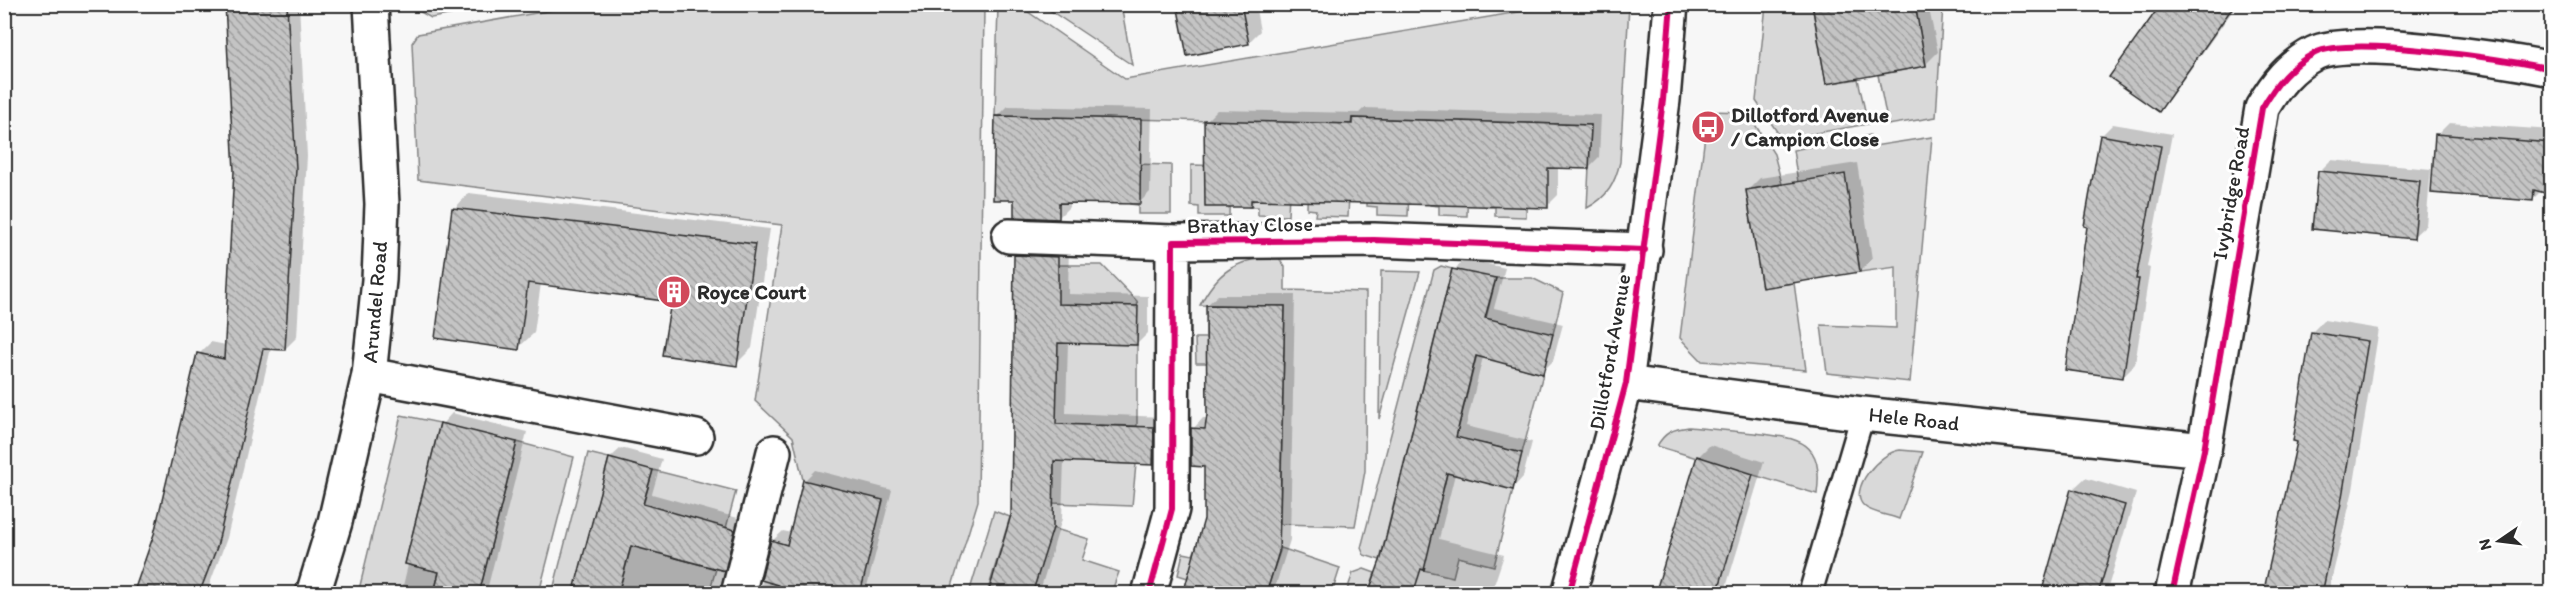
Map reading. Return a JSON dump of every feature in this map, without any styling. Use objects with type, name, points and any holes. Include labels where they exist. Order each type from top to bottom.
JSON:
[{"type":"street","name":"Arundel Road","points":[[313,594],[334,522],[369,375],[379,280],[382,204],[371,4]]},
{"type":"street","name":"Dillotford Avenue","points":[[1569,594],[1626,383],[1663,100],[1671,4]]},
{"type":"street","name":"Ivybridge Road","points":[[2172,594],[2204,450],[2262,108],[2289,70],[2317,52],[2349,47],[2500,59],[2552,69]]},
{"type":"street","name":"Brathay Close","points":[[1009,236],[1173,242],[1374,240],[1645,250]]},
{"type":"street","name":"Brathay Close","points":[[1149,594],[1172,509],[1173,242]]},
{"type":"street","points":[[369,375],[696,437]]},
{"type":"street","name":"Hele Road","points":[[1626,383],[1863,414],[2204,450]]},
{"type":"street","points":[[738,594],[774,452]]},
{"type":"lane","points":[[1810,594],[1863,414]]},
{"type":"shaded area","points":[[411,5],[465,5],[466,12],[431,18]]},
{"type":"shaded area","points":[[581,5],[984,5],[978,501],[950,593],[858,593],[803,480],[793,437],[755,401],[782,225],[418,180],[412,43],[418,34]]},
{"type":"shaded area","points":[[998,5],[1018,5],[1125,79],[1559,5],[1629,5],[1620,162],[1610,189],[1587,208],[1591,125],[1352,118],[1351,124],[995,116]]},
{"type":"shaded area","points":[[1042,5],[1121,5],[1132,65]]},
{"type":"shaded area","points":[[1766,5],[1812,5],[1826,84],[1858,79],[1868,124],[1782,139],[1756,101]]},
{"type":"shaded area","points":[[1915,5],[1943,5],[1936,117],[1888,125],[1878,75],[1926,66]]},
{"type":"shaded area","points":[[1708,111],[1747,112],[1774,154],[1782,184],[1746,190],[1762,287],[1794,283],[1806,370],[1702,361],[1680,338]]},
{"type":"shaded area","points":[[1870,135],[1874,146],[1932,137],[1910,382],[1827,373],[1821,325],[1896,328],[1896,267],[1860,272],[1845,175],[1798,182],[1793,150]]},
{"type":"shaded area","points":[[1368,163],[1410,164],[1408,216],[1377,215],[1377,207],[1367,206]]},
{"type":"shaded area","points":[[1131,164],[1171,165],[1171,214],[1138,214],[1138,205],[1130,204]]},
{"type":"shaded area","points":[[1191,165],[1230,166],[1229,216],[1199,216],[1199,207],[1191,206]]},
{"type":"shaded area","points":[[1430,165],[1468,166],[1467,216],[1439,215],[1439,206],[1430,205]]},
{"type":"shaded area","points":[[1487,166],[1527,167],[1526,217],[1495,216],[1495,207],[1486,207]]},
{"type":"shaded area","points":[[1250,167],[1290,168],[1288,216],[1258,215],[1258,207],[1249,207]]},
{"type":"shaded area","points":[[1308,169],[1350,170],[1348,217],[1315,216],[1316,210],[1307,209]]},
{"type":"shaded area","points":[[1279,258],[1285,267],[1285,290],[1366,292],[1365,471],[1355,526],[1280,524],[1285,306],[1200,305],[1213,284],[1229,270],[1248,261]]},
{"type":"shaded area","points":[[1058,265],[1102,265],[1137,301],[1138,306],[1100,344],[1137,345],[1137,426],[1099,425],[1098,463],[1136,464],[1132,506],[1053,503]]},
{"type":"shaded area","points":[[1441,266],[1452,269],[1380,560],[1364,555],[1361,548],[1434,270]]},
{"type":"shaded area","points":[[1381,271],[1420,272],[1379,419]]},
{"type":"shaded area","points":[[1496,278],[1532,278],[1563,293],[1553,334],[1504,363],[1543,374],[1522,453],[1485,444],[1480,461],[1513,490],[1494,566],[1458,557],[1453,577],[1423,570]]},
{"type":"shaded area","points":[[1206,324],[1242,324],[1241,363],[1196,363],[1195,338],[1206,338]]},
{"type":"shaded area","points":[[401,415],[440,423],[405,564],[439,572],[434,593],[358,594]]},
{"type":"shaded area","points":[[1689,427],[1770,435],[1796,440],[1812,452],[1816,462],[1817,494],[1657,446],[1670,432]]},
{"type":"shaded area","points":[[517,442],[574,457],[539,593],[479,594]]},
{"type":"shaded area","points":[[1900,450],[1923,452],[1899,519],[1864,506],[1860,499],[1860,491],[1875,464],[1892,452]]},
{"type":"shaded area","points":[[588,453],[609,458],[574,593],[552,594]]},
{"type":"shaded area","points":[[653,470],[736,491],[726,528],[682,538],[676,558],[716,569],[709,593],[618,594]]},
{"type":"shaded area","points":[[994,511],[1010,517],[987,593],[969,593]]},
{"type":"shaded area","points":[[1052,528],[1089,539],[1082,560],[1119,572],[1111,593],[1032,594]]},
{"type":"shaded area","points":[[1198,542],[1188,578],[1178,575],[1183,553],[1193,555]]},
{"type":"shaded area","points":[[1281,548],[1340,568],[1332,593],[1266,593]]},
{"type":"shaded area","points":[[1364,569],[1375,573],[1368,593],[1346,593],[1353,573]]},
{"type":"building","points":[[225,4],[287,4],[296,169],[285,350],[263,349],[217,547],[199,594],[133,594],[154,534],[197,353],[224,359],[234,171]]},
{"type":"building","points":[[1177,4],[1241,4],[1249,44],[1187,56]]},
{"type":"building","points":[[1812,4],[1915,4],[1926,66],[1826,84]]},
{"type":"building","points":[[2161,4],[2235,4],[2159,112],[2109,77]]},
{"type":"building","points":[[995,116],[1141,119],[1140,204],[1059,203],[1059,219],[1014,217],[1014,200],[993,200]]},
{"type":"building","points":[[1352,118],[1591,125],[1589,169],[1548,168],[1548,208],[1251,200],[1251,207],[1205,207],[1204,120],[1352,124]]},
{"type":"building","points":[[2435,134],[2552,143],[2552,195],[2534,190],[2533,201],[2431,193]]},
{"type":"building","points":[[2100,135],[2161,146],[2136,279],[2139,279],[2123,378],[2065,370],[2087,227],[2084,226]]},
{"type":"building","points":[[2318,171],[2420,181],[2414,239],[2312,229]]},
{"type":"building","points":[[1845,174],[1860,272],[1762,288],[1746,190]]},
{"type":"building","name":"Royce Court","points":[[452,208],[755,244],[737,366],[662,355],[671,302],[528,283],[519,350],[435,338]]},
{"type":"building","points":[[1014,255],[1058,257],[1058,304],[1138,306],[1137,345],[1058,343],[1056,424],[1154,427],[1153,465],[1054,461],[1053,528],[1032,594],[988,594],[1011,515]]},
{"type":"building","points":[[1452,269],[1496,278],[1485,318],[1553,334],[1543,374],[1476,356],[1456,437],[1522,453],[1513,490],[1447,473],[1424,570],[1421,569],[1413,594],[1368,594],[1381,558]]},
{"type":"building","points":[[1206,305],[1285,306],[1279,552],[1266,594],[1183,594],[1204,519],[1204,467],[1191,466],[1191,428],[1205,429],[1207,415]]},
{"type":"building","points":[[2311,332],[2368,341],[2341,503],[2322,594],[2263,594],[2297,442],[2293,441]]},
{"type":"building","points":[[440,423],[517,442],[479,594],[434,594],[439,572],[405,564]]},
{"type":"building","points":[[1697,456],[1753,474],[1717,594],[1655,594]]},
{"type":"building","points":[[609,458],[653,470],[643,504],[735,530],[725,571],[631,546],[618,594],[573,594]]},
{"type":"building","points":[[803,480],[883,500],[860,594],[776,594],[778,585],[761,580],[771,540],[787,545]]},
{"type":"building","points":[[2071,489],[2125,505],[2098,594],[2041,594]]},
{"type":"cycle path","points":[[1569,594],[1626,383],[1663,100],[1671,4]]},
{"type":"cycle path","points":[[2172,594],[2204,450],[2262,108],[2273,91],[2284,76],[2298,64],[2315,53],[2334,48],[2394,48],[2430,51],[2552,69]]},
{"type":"cycle path","points":[[1149,594],[1172,509],[1173,242],[1374,240],[1645,250]]},
{"type":"place","name":"Dillotford Avenue / Campion Close","points":[[1708,127]]},
{"type":"place","name":"Royce Court","points":[[674,292]]}]
